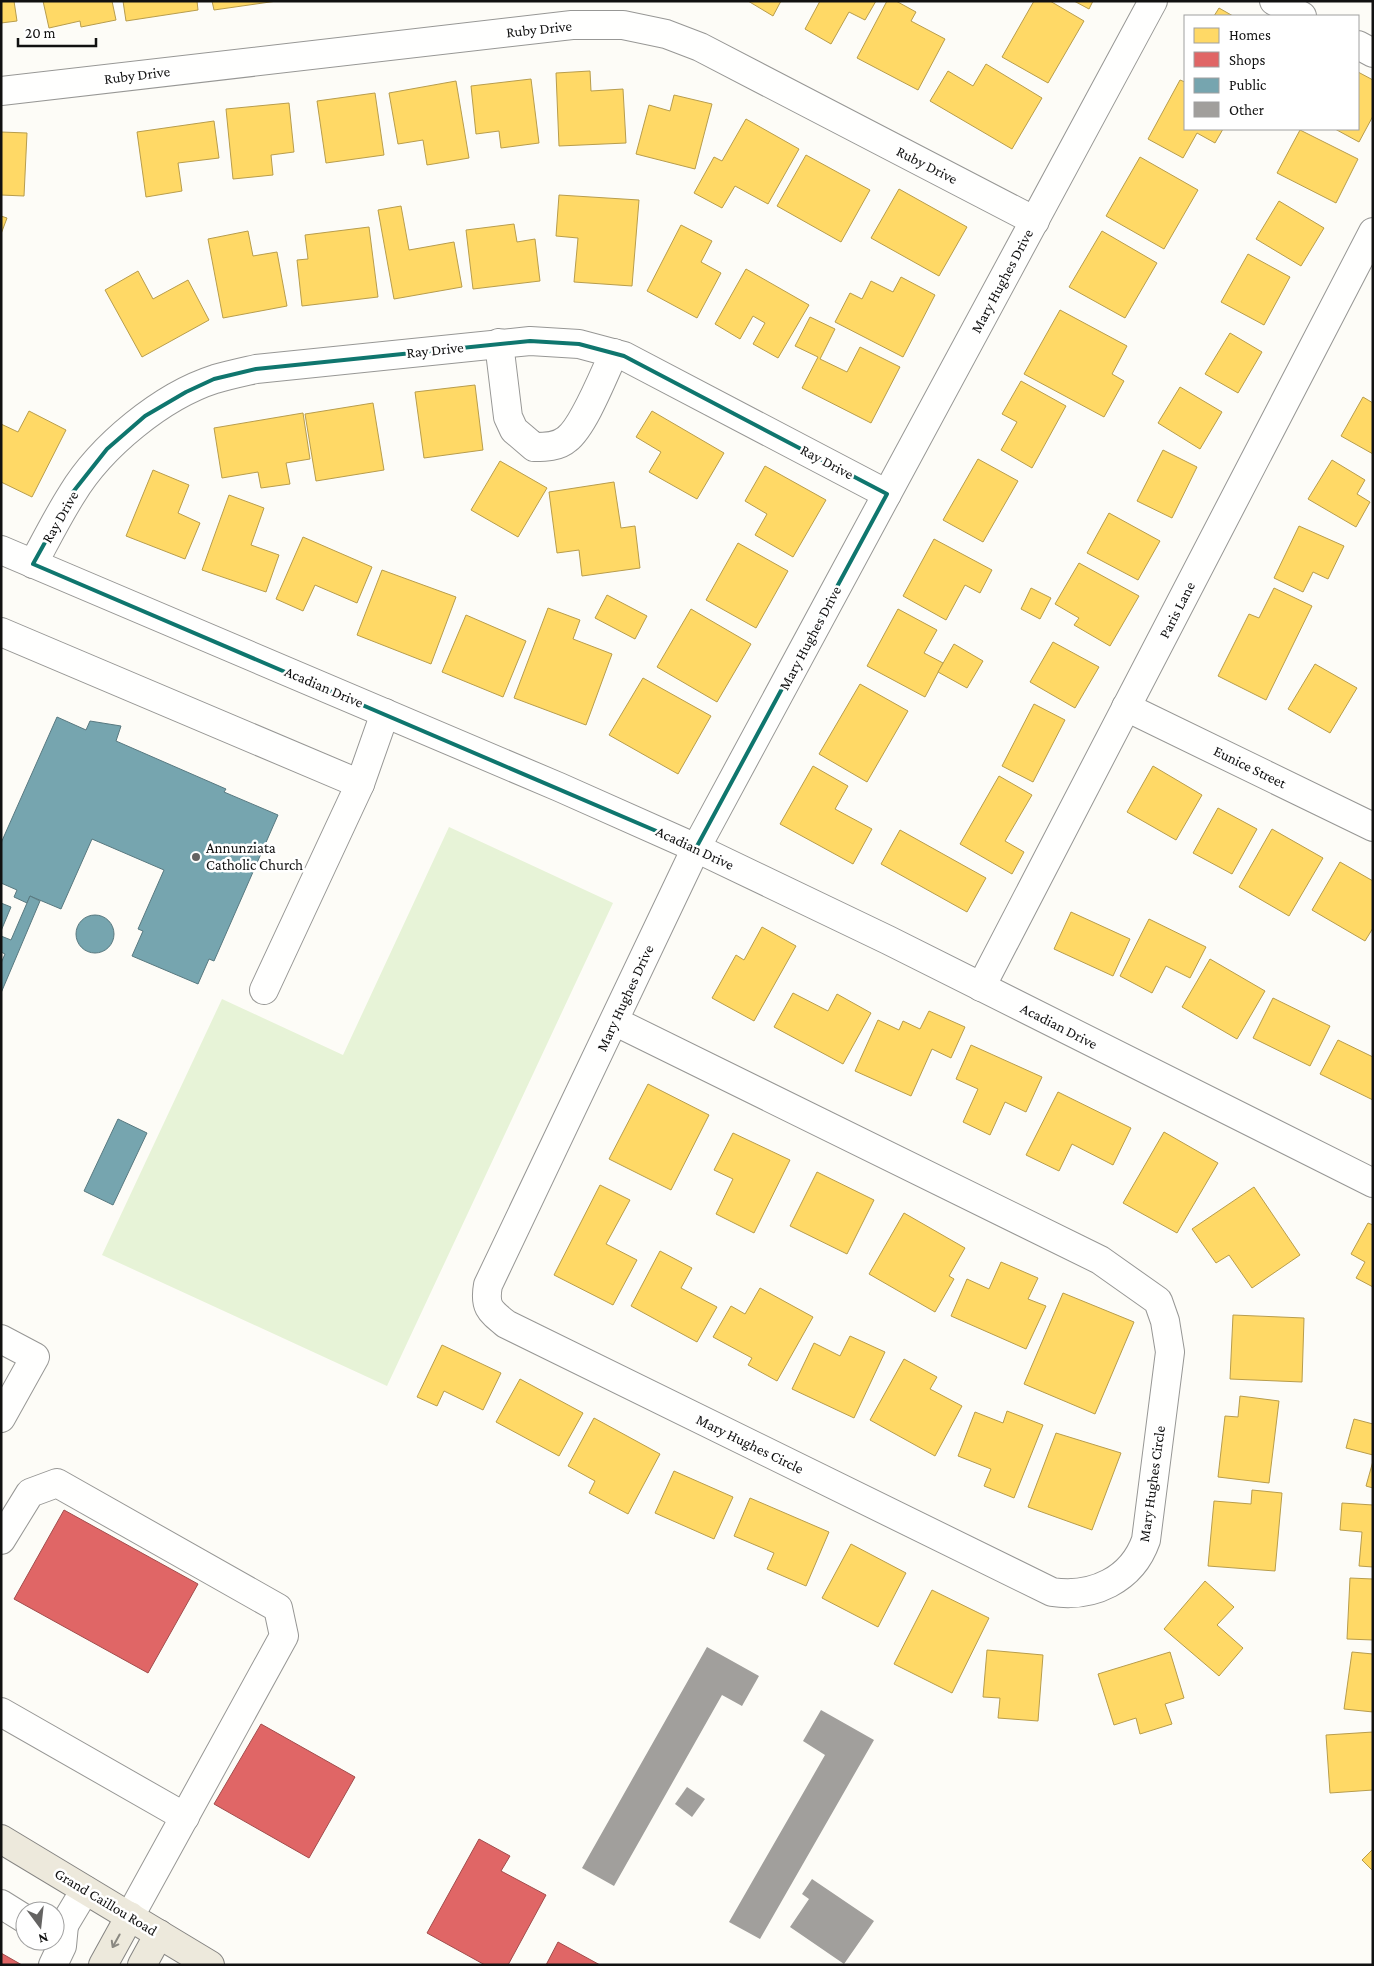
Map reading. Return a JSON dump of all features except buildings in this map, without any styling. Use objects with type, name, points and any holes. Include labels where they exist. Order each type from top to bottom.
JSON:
[{"type":"main road","name":"Grand Caillou Road","points":[[1,1839],[210,1965]]},
{"type":"main road","points":[[103,1965],[130,1916]]},
{"type":"main road","points":[[142,1965],[159,1934]]},
{"type":"street","name":"Mary Hughes Drive","points":[[488,1285],[696,848],[1153,1]]},
{"type":"street","points":[[1274,1],[1300,15]]},
{"type":"street","name":"Ruby Drive","points":[[1,91],[572,25],[622,25],[666,34],[700,47],[1034,220]]},
{"type":"street","points":[[1359,46],[1373,53]]},
{"type":"street","name":"Paris Lane","points":[[981,987],[1373,232]]},
{"type":"street","name":"Ray Drive","points":[[33,564],[73,492],[107,449],[145,416],[186,392],[214,379],[256,369],[530,340],[578,344],[614,353],[656,371],[887,494]]},
{"type":"street","points":[[499,343],[508,417],[514,430],[534,447],[550,447],[567,439],[578,427],[614,353]]},
{"type":"street","name":"Acadian Drive","points":[[1,550],[385,713],[696,848],[1373,1182]]},
{"type":"street","points":[[1,632],[360,784]]},
{"type":"street","name":"Eunice Street","points":[[1126,707],[1373,827]]},
{"type":"street","points":[[264,990],[360,784],[385,713]]},
{"type":"street","name":"Mary Hughes Circle","points":[[488,1285],[486,1298],[490,1311],[506,1324],[1052,1592],[1070,1594],[1096,1591],[1124,1574],[1142,1552],[1146,1540],[1170,1352],[1165,1321],[1158,1301],[1100,1260],[614,1022]]},
{"type":"street","points":[[1,1339],[34,1357],[1,1418]]},
{"type":"street","points":[[1,1540],[30,1493],[57,1484],[278,1608],[284,1636],[130,1916]]},
{"type":"street","points":[[1,1712],[185,1817]]},
{"type":"street","points":[[65,1918],[85,1890]]},
{"type":"street","points":[[1,1904],[15,1913]]},
{"type":"street","points":[[34,1965],[43,1951]]},
{"type":"street","points":[[53,1965],[60,1951]]},
{"type":"highlighted area","points":[[530,341],[579,344],[624,356],[656,371],[887,494],[696,848],[33,564],[73,492],[107,449],[145,416],[186,392],[214,379],[256,369]]},
{"type":"green space","points":[[449,827],[613,903],[387,1386],[102,1255],[222,999],[343,1055]]},
{"type":"place","name":"Annunziata Catholic Church","points":[[196,857]]}]
